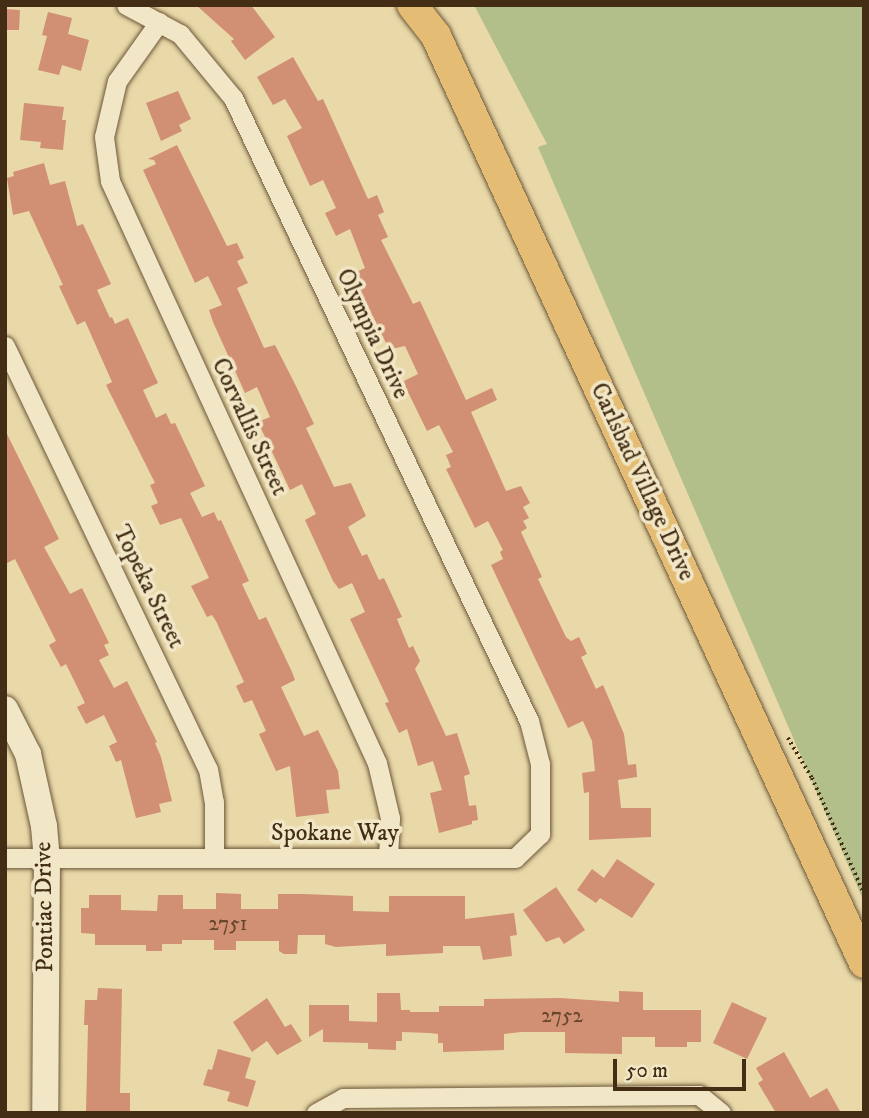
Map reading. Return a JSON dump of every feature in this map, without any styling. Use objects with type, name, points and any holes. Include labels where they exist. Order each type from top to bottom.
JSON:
[{"type":"main road","name":"Carlsbad Village Drive","points":[[412,5],[436,36],[864,963]]},
{"type":"main road","name":"Pontiac Drive","points":[[5,709],[28,754],[47,858],[45,1113]]},
{"type":"street","name":"Olympia Drive","points":[[126,5],[180,34],[233,98],[529,721]]},
{"type":"street","name":"Corvallis Street","points":[[159,22],[117,81],[104,137],[110,181],[377,763],[390,818],[388,858]]},
{"type":"street","name":"Topeka Street","points":[[5,346],[208,769],[214,802],[214,858]]},
{"type":"street","name":"Spokane Way","points":[[5,858],[515,858],[540,834],[540,764],[529,721]]},
{"type":"street","points":[[316,1113],[343,1098],[521,1105],[699,1095],[721,1113]]},
{"type":"green space","points":[[474,5],[864,5],[864,902],[538,147],[547,144]]},
{"type":"building","points":[[196,5],[251,5],[275,37],[245,60],[231,41],[234,39]]},
{"type":"building","points":[[5,9],[20,10],[19,30],[5,30]]},
{"type":"building","points":[[48,12],[72,18],[68,34],[89,40],[81,71],[62,65],[59,75],[38,70],[47,36],[42,35]]},
{"type":"building","points":[[293,57],[318,101],[323,99],[368,199],[377,195],[384,212],[378,215],[388,237],[381,240],[413,304],[420,301],[466,400],[492,388],[497,400],[471,412],[506,491],[521,486],[530,503],[523,507],[529,518],[523,521],[527,528],[521,532],[542,577],[538,579],[566,637],[571,641],[579,637],[587,654],[581,657],[596,689],[603,685],[624,734],[628,765],[636,764],[637,777],[618,780],[621,808],[651,808],[651,837],[589,840],[589,792],[584,793],[582,773],[595,771],[592,741],[583,721],[568,728],[491,565],[503,559],[500,552],[503,550],[488,521],[475,528],[446,469],[451,467],[446,455],[453,452],[439,425],[427,431],[407,390],[404,381],[418,374],[405,346],[391,349],[388,342],[386,343],[352,274],[365,268],[350,229],[336,236],[325,213],[336,208],[323,180],[310,186],[287,136],[302,128],[285,99],[273,105],[257,77]]},
{"type":"building","points":[[178,91],[191,119],[179,125],[182,131],[161,141],[146,103]]},
{"type":"building","points":[[24,103],[64,107],[62,120],[66,120],[63,150],[40,148],[41,142],[20,140]]},
{"type":"building","points":[[177,145],[227,246],[237,243],[244,258],[237,261],[248,283],[237,288],[264,348],[275,345],[296,386],[314,424],[306,428],[334,487],[351,483],[366,516],[348,527],[362,556],[367,554],[379,580],[384,578],[402,617],[397,619],[409,648],[413,646],[420,661],[415,669],[446,736],[457,733],[470,774],[464,776],[469,806],[476,805],[478,820],[472,821],[472,824],[439,833],[430,793],[442,790],[433,761],[418,766],[407,729],[399,733],[385,703],[389,702],[350,619],[365,612],[352,583],[339,589],[333,581],[305,520],[316,514],[302,484],[290,490],[258,422],[270,417],[257,387],[245,393],[213,322],[209,310],[222,305],[208,276],[195,283],[143,170],[156,164],[154,160],[148,159]]},
{"type":"building","points":[[44,163],[50,185],[65,181],[77,226],[83,224],[111,284],[97,290],[110,318],[112,317],[115,324],[128,318],[158,383],[143,390],[156,418],[166,413],[171,424],[175,423],[205,486],[190,493],[202,517],[214,512],[218,521],[221,520],[249,581],[242,584],[259,620],[266,617],[292,672],[295,680],[281,687],[304,736],[318,730],[338,771],[340,789],[326,790],[329,813],[296,817],[290,766],[276,771],[259,734],[266,731],[252,700],[244,703],[236,686],[244,682],[216,621],[212,615],[207,617],[191,586],[209,578],[181,518],[160,525],[151,506],[158,503],[150,485],[155,483],[106,385],[112,382],[85,321],[77,325],[59,286],[63,285],[29,211],[13,215],[7,178],[14,176],[13,172]]},
{"type":"building","points":[[5,430],[59,539],[44,547],[70,594],[82,588],[109,643],[104,645],[109,655],[99,660],[114,688],[127,681],[157,742],[155,743],[172,801],[159,804],[161,812],[136,818],[121,760],[116,762],[109,746],[117,742],[104,715],[86,724],[77,707],[85,703],[66,664],[61,667],[49,645],[56,641],[15,559],[5,564]]},
{"type":"building","points":[[617,859],[655,884],[632,918],[600,898],[596,903],[577,890],[592,869],[604,878]]},
{"type":"building","points":[[556,887],[585,930],[564,944],[559,937],[546,942],[523,910]]},
{"type":"building","points":[[216,893],[241,894],[241,909],[278,909],[278,894],[303,894],[353,896],[353,911],[389,912],[389,896],[465,896],[465,919],[514,913],[517,935],[510,936],[512,956],[483,960],[480,946],[443,946],[443,953],[386,956],[386,944],[336,947],[325,944],[325,935],[298,935],[297,954],[284,954],[279,951],[279,941],[236,941],[236,950],[214,950],[214,940],[182,940],[182,944],[162,944],[162,951],[146,951],[146,945],[95,945],[95,934],[81,933],[81,908],[89,908],[89,895],[121,895],[121,910],[157,911],[158,895],[183,895],[183,909],[216,909]]},
{"type":"building","points":[[98,988],[122,989],[120,1093],[130,1093],[130,1113],[86,1113],[88,1025],[84,1025],[85,1000],[97,1000]]},
{"type":"building","points":[[619,991],[643,992],[643,1010],[701,1010],[701,1042],[687,1042],[687,1047],[655,1047],[655,1037],[622,1037],[622,1054],[565,1053],[565,1032],[521,1032],[504,1034],[504,1050],[443,1052],[443,1043],[438,1043],[438,1034],[430,1033],[402,1032],[402,1041],[396,1041],[396,1050],[368,1049],[368,1043],[323,1042],[323,1029],[309,1037],[309,1005],[349,1005],[349,1021],[377,1022],[377,993],[400,993],[401,1010],[439,1012],[439,1006],[484,1006],[484,999],[560,998],[619,1002]]},
{"type":"building","points":[[267,998],[285,1027],[291,1024],[302,1041],[277,1055],[267,1041],[252,1052],[233,1022]]},
{"type":"building","points":[[732,1002],[767,1018],[747,1059],[713,1043]]},
{"type":"building","points":[[218,1049],[251,1058],[245,1078],[256,1081],[248,1107],[227,1101],[230,1092],[203,1085],[208,1069],[212,1070]]},
{"type":"building","points":[[784,1052],[810,1098],[827,1088],[841,1113],[776,1113],[758,1083],[763,1080],[756,1068]]}]
